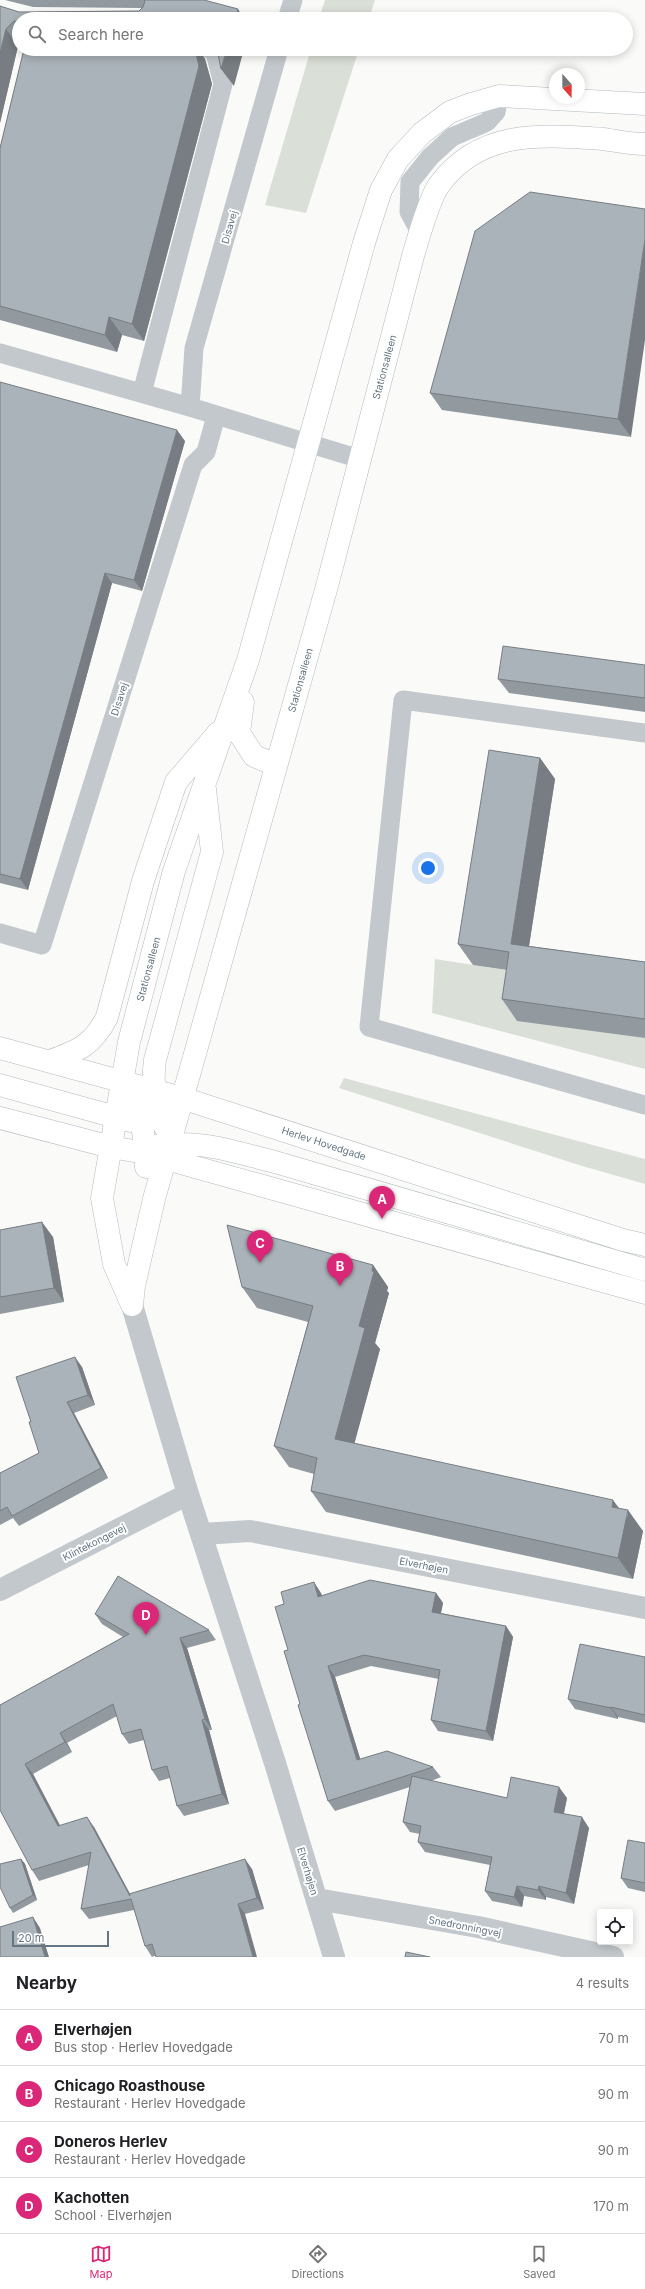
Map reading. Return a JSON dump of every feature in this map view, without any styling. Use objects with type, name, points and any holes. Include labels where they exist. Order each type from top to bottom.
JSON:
[{"type":"street","name":"Stationsalleen","points":[[112,1147],[116,1118],[124,1081],[129,1042],[172,878],[248,660],[364,243],[381,190],[398,159],[422,133],[450,112],[470,104],[499,96],[645,104]]},
{"type":"street","name":"Stationsalleen","points":[[166,1147],[182,1098],[327,586],[420,232],[438,186],[460,163],[489,145],[522,136],[604,140],[645,144]]},
{"type":"street","name":"Stationsalleen","points":[[248,660],[239,733],[254,756],[276,765]]},
{"type":"street","points":[[50,1060],[76,1051],[85,1046],[99,1032],[108,1012],[143,881],[176,782],[226,722]]},
{"type":"street","points":[[166,1147],[151,1119],[155,1060],[212,852],[205,783]]},
{"type":"street","name":"Herlev Hovedgade","points":[[0,1048],[50,1060],[182,1098],[623,1240],[645,1245]]},
{"type":"street","points":[[124,1081],[151,1119],[166,1147],[203,1169],[645,1293]]},
{"type":"street","points":[[0,1085],[116,1118],[151,1119],[182,1098]]},
{"type":"street","points":[[0,1118],[112,1147],[213,1146],[275,1162],[645,1270]]},
{"type":"street","name":"Elverhøjen","points":[[112,1147],[102,1198],[114,1264],[133,1295],[188,1494],[202,1534],[334,1957]]},
{"type":"street","points":[[104,1184],[129,1161],[166,1147]]},
{"type":"street","name":"Elverhøjen","points":[[133,1295],[166,1147]]},
{"type":"street","name":"Klintekongevej","points":[[0,1590],[188,1494]]},
{"type":"street","name":"Elverhøjen","points":[[202,1534],[250,1531],[645,1608]]},
{"type":"street","name":"Snedronningvej","points":[[317,1899],[478,1927],[613,1957]]},
{"type":"lane","points":[[289,12],[293,0]]},
{"type":"lane","points":[[142,393],[223,84],[215,56]]},
{"type":"lane","name":"Disavej","points":[[190,407],[194,348],[277,56]]},
{"type":"lane","points":[[420,232],[409,212],[410,182],[430,157],[452,137],[487,122],[496,112],[499,96]]},
{"type":"lane","points":[[0,353],[190,407],[360,459]]},
{"type":"lane","name":"Disavej","points":[[0,933],[42,945],[193,465],[206,452],[216,416]]},
{"type":"lane","points":[[645,733],[403,700],[369,1028],[645,1106]]},
{"type":"shaded area","points":[[325,0],[375,0],[371,12],[321,12]]},
{"type":"shaded area","points":[[309,56],[357,56],[306,213],[265,205]]},
{"type":"shaded area","points":[[435,959],[524,973],[517,1020],[645,1038],[645,1069],[432,1013]]},
{"type":"shaded area","points":[[344,1078],[645,1159],[645,1184],[579,1165],[339,1088]]},
{"type":"building","points":[[144,0],[204,0],[238,9],[237,12],[19,12],[139,11],[143,7]]},
{"type":"building","points":[[0,6],[19,12],[12,12],[12,23],[6,29],[0,53]]},
{"type":"building","points":[[22,56],[197,56],[199,66],[132,324],[109,317],[105,335],[0,306],[0,148]]},
{"type":"building","points":[[218,56],[225,56],[221,69]]},
{"type":"building","points":[[530,192],[645,209],[645,239],[618,419],[430,393],[475,231]]},
{"type":"building","points":[[0,382],[177,430],[134,580],[105,573],[20,879],[0,874]]},
{"type":"building","points":[[503,646],[645,665],[645,698],[498,679]]},
{"type":"building","points":[[489,750],[540,758],[511,944],[645,962],[645,1019],[502,999],[509,952],[458,944]]},
{"type":"building","points":[[42,1222],[54,1288],[0,1297],[0,1230]]},
{"type":"building","points":[[227,1225],[373,1265],[372,1271],[374,1272],[359,1326],[365,1328],[335,1439],[613,1500],[612,1507],[628,1510],[618,1558],[311,1491],[317,1458],[274,1446],[313,1306],[242,1287]]},
{"type":"building","points":[[75,1357],[88,1395],[67,1402],[101,1468],[12,1516],[7,1507],[0,1511],[0,1473],[39,1453],[29,1422],[31,1422],[16,1377]]},
{"type":"building","points":[[118,1576],[209,1630],[180,1638],[205,1719],[202,1720],[222,1794],[177,1806],[167,1766],[152,1770],[141,1729],[122,1734],[113,1704],[60,1733],[65,1742],[25,1764],[58,1826],[87,1817],[130,1896],[129,1894],[245,1859],[257,1898],[238,1904],[253,1957],[156,1957],[152,1944],[145,1946],[131,1899],[81,1909],[91,1852],[32,1870],[0,1810],[0,1705],[129,1634],[95,1614]]},
{"type":"building","points":[[370,1580],[436,1593],[432,1612],[506,1626],[486,1731],[431,1720],[440,1670],[364,1655],[328,1666],[357,1760],[387,1751],[433,1767],[328,1801],[298,1705],[300,1704],[284,1651],[288,1650],[275,1607],[284,1604],[281,1592],[314,1582],[318,1597]]},
{"type":"building","points":[[580,1644],[645,1657],[645,1715],[568,1699]]},
{"type":"building","points":[[412,1776],[507,1798],[511,1777],[559,1787],[554,1812],[582,1817],[566,1893],[539,1886],[538,1890],[517,1886],[514,1897],[485,1891],[492,1857],[418,1842],[421,1826],[403,1822]]},
{"type":"building","points":[[628,1840],[645,1843],[645,1883],[621,1878]]},
{"type":"building","points":[[21,1859],[33,1895],[10,1908],[0,1887],[0,1864]]},
{"type":"building","points":[[33,1917],[45,1957],[0,1957],[0,1927]]},
{"type":"building","points":[[406,1952],[430,1957],[405,1957]]},
{"type":"place","name":"Elverhøjen","points":[[382,1219]]},
{"type":"place","name":"Doneros Herlev","points":[[260,1263]]},
{"type":"place","name":"Chicago Roasthouse","points":[[340,1286]]},
{"type":"place","name":"Kachotten","points":[[146,1635]]}]
